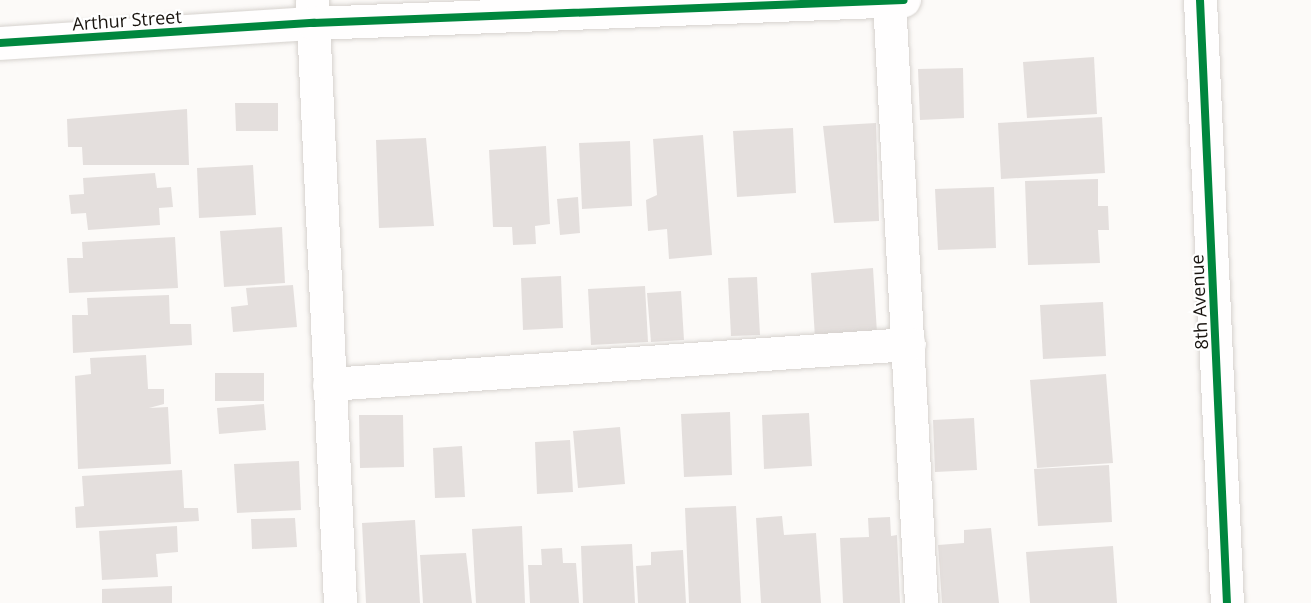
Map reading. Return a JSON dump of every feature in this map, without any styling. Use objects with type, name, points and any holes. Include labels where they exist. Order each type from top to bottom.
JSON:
[{"type":"street","points":[[889,0],[921,603]]},
{"type":"street","name":"Arthur Street","points":[[0,43],[312,12],[904,0]]},
{"type":"street","name":"8th Avenue","points":[[1200,0],[1227,603]]},
{"type":"street","points":[[312,12],[340,603]]},
{"type":"street","points":[[328,384],[909,344]]},
{"type":"building","points":[[1094,57],[1097,114],[1027,118],[1023,62]]},
{"type":"building","points":[[963,68],[964,118],[920,120],[918,69]]},
{"type":"building","points":[[235,103],[278,103],[278,131],[236,131]]},
{"type":"building","points":[[187,109],[189,165],[83,165],[82,147],[68,147],[67,119]]},
{"type":"building","points":[[1102,117],[1105,173],[1001,179],[998,123]]},
{"type":"building","points":[[876,123],[879,221],[834,223],[823,126]]},
{"type":"building","points":[[793,128],[796,193],[737,197],[733,131]]},
{"type":"building","points":[[703,135],[712,255],[669,259],[667,229],[648,231],[646,200],[657,195],[653,139]]},
{"type":"building","points":[[426,138],[434,226],[379,228],[376,140]]},
{"type":"building","points":[[630,141],[632,206],[582,209],[579,143]]},
{"type":"building","points":[[546,146],[550,224],[535,226],[536,244],[513,245],[512,227],[493,227],[489,150]]},
{"type":"building","points":[[253,165],[256,215],[199,218],[197,168]]},
{"type":"building","points":[[155,173],[157,188],[171,187],[173,207],[159,208],[160,225],[88,230],[86,213],[71,214],[69,195],[84,194],[83,178]]},
{"type":"building","points":[[1098,179],[1098,206],[1108,206],[1109,230],[1098,230],[1100,263],[1028,265],[1025,181]]},
{"type":"building","points":[[994,187],[996,248],[938,250],[935,189]]},
{"type":"building","points":[[578,197],[580,233],[560,235],[557,199]]},
{"type":"building","points":[[282,227],[285,283],[224,287],[220,231]]},
{"type":"building","points":[[175,237],[178,288],[69,293],[67,258],[83,258],[82,242]]},
{"type":"building","points":[[873,268],[877,333],[815,338],[811,273]]},
{"type":"building","points":[[561,276],[563,328],[523,330],[521,278]]},
{"type":"building","points":[[757,277],[760,335],[731,336],[728,278]]},
{"type":"building","points":[[293,285],[297,327],[233,332],[231,307],[248,305],[246,288]]},
{"type":"building","points":[[645,286],[648,342],[591,345],[588,289]]},
{"type":"building","points":[[681,291],[684,340],[651,342],[647,293]]},
{"type":"building","points":[[169,295],[170,324],[191,324],[192,345],[73,353],[72,315],[88,315],[87,298]]},
{"type":"building","points":[[1103,302],[1106,356],[1043,359],[1040,305]]},
{"type":"building","points":[[146,355],[148,389],[164,389],[164,404],[149,408],[168,407],[171,464],[78,469],[75,376],[91,374],[90,358]]},
{"type":"building","points":[[215,373],[264,373],[264,401],[215,401]]},
{"type":"building","points":[[1106,374],[1113,463],[1037,468],[1030,380]]},
{"type":"building","points":[[264,404],[266,430],[219,434],[217,408]]},
{"type":"building","points":[[730,412],[732,475],[684,477],[681,414]]},
{"type":"building","points":[[809,413],[812,466],[764,469],[762,415]]},
{"type":"building","points":[[359,415],[403,415],[404,467],[360,468]]},
{"type":"building","points":[[974,418],[977,470],[935,472],[933,420]]},
{"type":"building","points":[[620,427],[625,484],[578,488],[573,431]]},
{"type":"building","points":[[570,440],[573,492],[537,494],[535,442]]},
{"type":"building","points":[[462,446],[465,497],[435,498],[433,448]]},
{"type":"building","points":[[299,461],[301,510],[237,513],[234,464]]},
{"type":"building","points":[[1109,465],[1112,522],[1038,526],[1034,469]]},
{"type":"building","points":[[182,470],[184,508],[198,508],[199,521],[76,528],[75,507],[84,506],[82,476]]},
{"type":"building","points":[[736,506],[741,603],[689,603],[685,508]]},
{"type":"building","points":[[782,516],[784,535],[816,533],[821,603],[761,603],[756,518]]},
{"type":"building","points":[[890,517],[891,536],[897,535],[900,603],[843,603],[840,538],[869,537],[868,518]]},
{"type":"building","points":[[295,518],[297,547],[252,549],[251,519]]},
{"type":"building","points":[[415,520],[420,603],[366,603],[362,523]]},
{"type":"building","points":[[177,526],[178,552],[156,554],[158,577],[102,580],[99,531]]},
{"type":"building","points":[[522,526],[525,603],[476,603],[472,529]]},
{"type":"building","points":[[991,528],[999,603],[942,603],[938,545],[964,543],[964,530]]},
{"type":"building","points":[[632,544],[635,603],[583,603],[581,546]]},
{"type":"building","points":[[1113,546],[1117,603],[1030,603],[1026,552]]},
{"type":"building","points":[[562,548],[563,563],[576,563],[579,603],[530,603],[528,565],[542,565],[541,549]]},
{"type":"building","points":[[683,550],[686,603],[638,603],[636,566],[651,565],[651,552]]},
{"type":"building","points":[[466,553],[472,603],[423,603],[420,555]]},
{"type":"building","points":[[172,586],[172,603],[102,603],[102,589]]},
{"type":"cycle path","points":[[0,43],[313,23],[904,0]]},
{"type":"cycle path","points":[[1200,0],[1227,603]]}]
